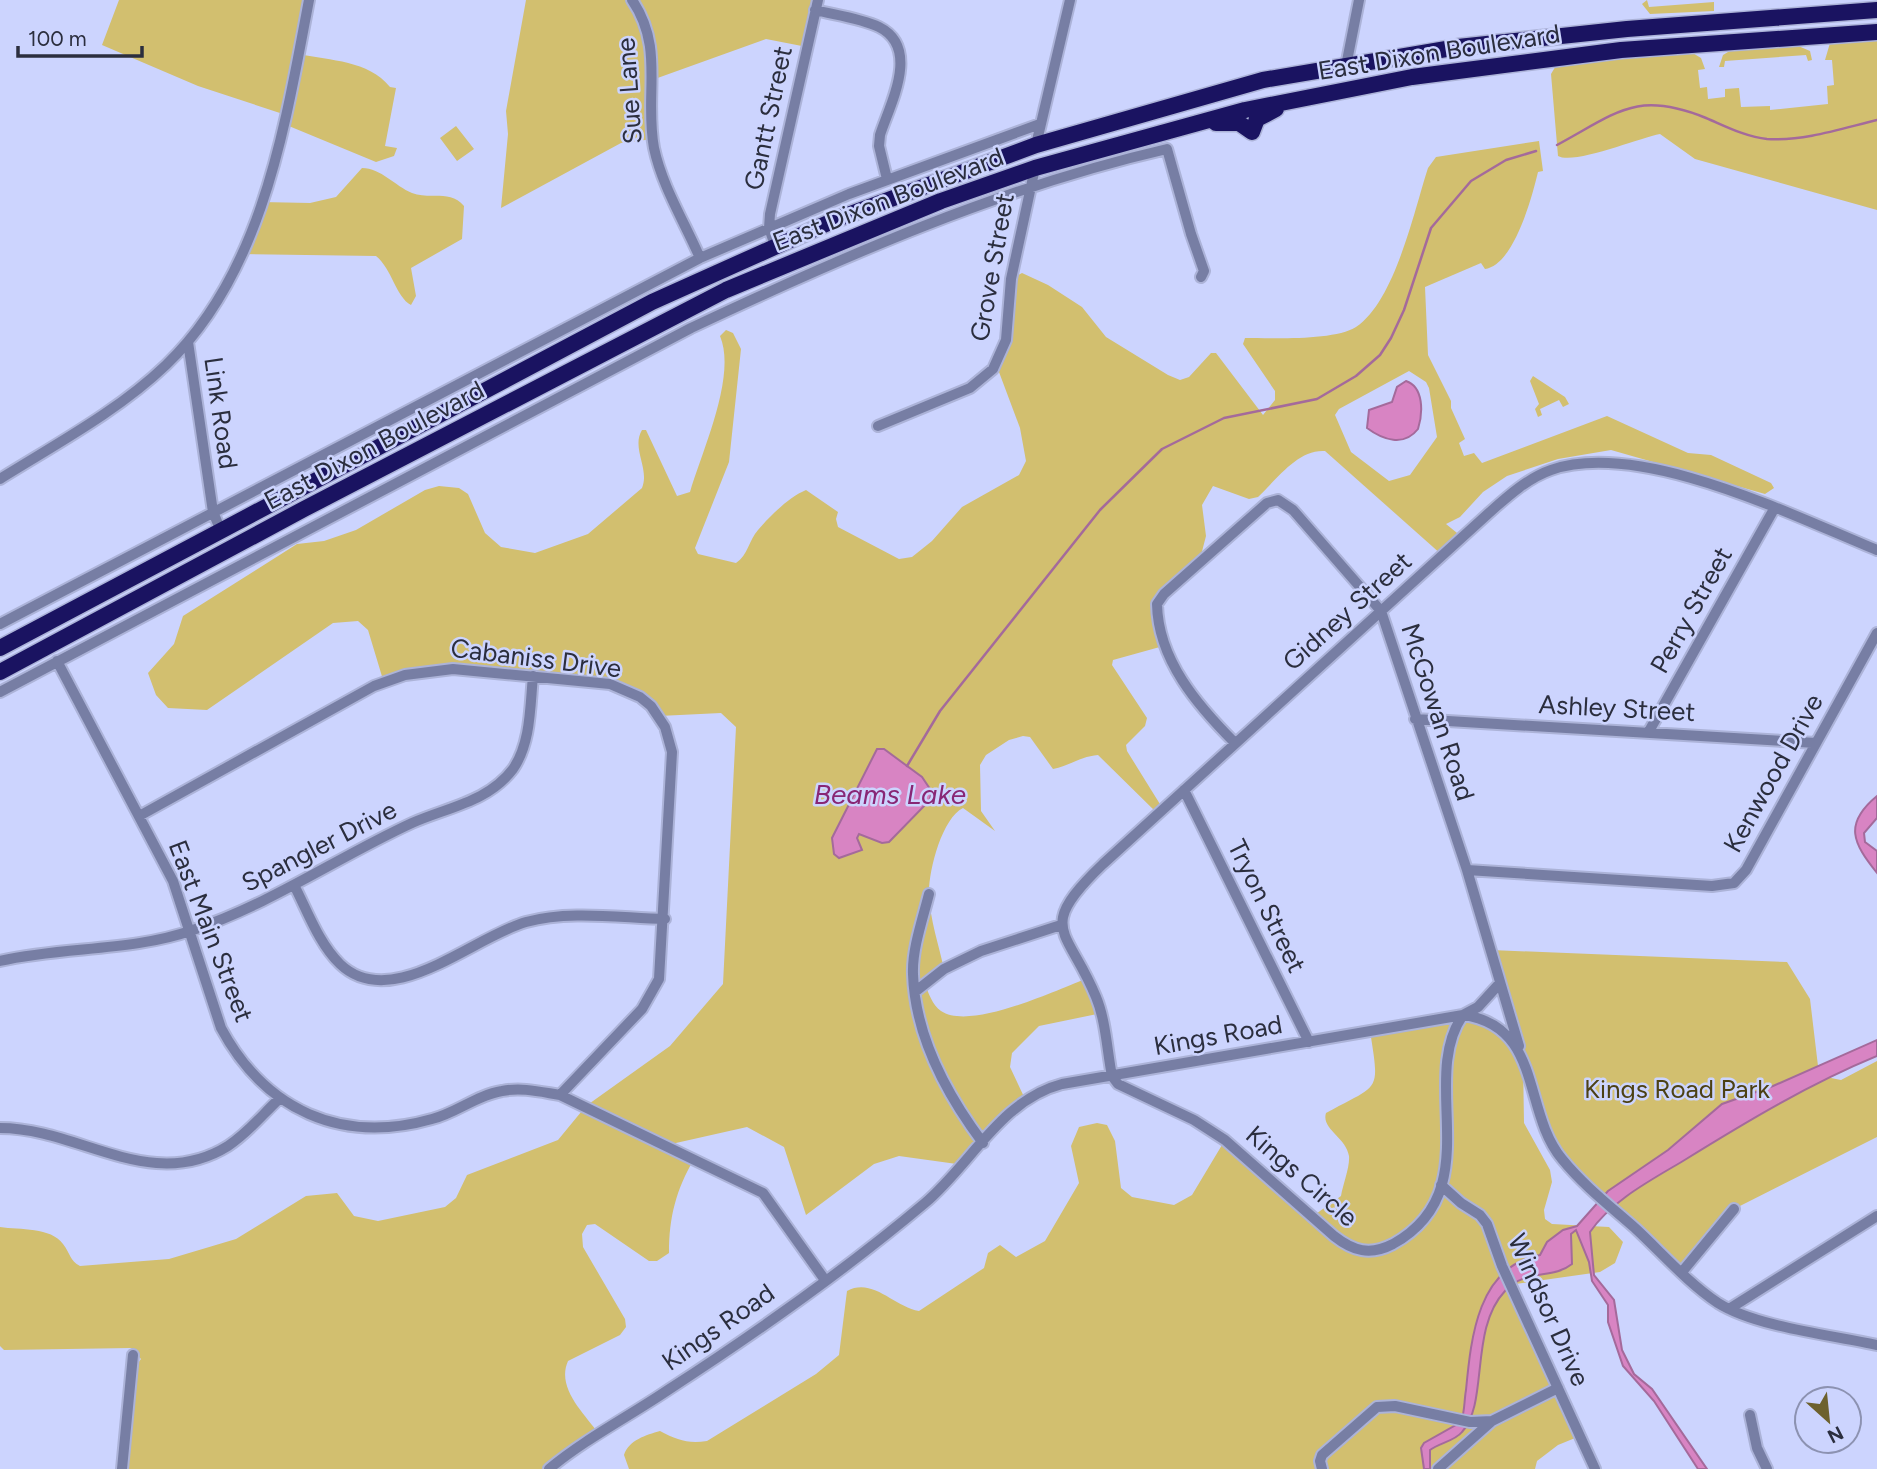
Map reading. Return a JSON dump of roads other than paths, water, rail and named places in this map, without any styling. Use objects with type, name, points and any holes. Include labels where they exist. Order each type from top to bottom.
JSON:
[{"type":"highway","name":"East Dixon Boulevard","points":[[0,648],[653,302],[775,245],[898,194],[1036,145],[1262,80],[1458,47],[1537,37],[1877,10]]},
{"type":"highway","name":"East Dixon Boulevard","points":[[0,672],[726,290],[941,201],[1035,168],[1177,127],[1333,92],[1448,71],[1621,50],[1877,32]]},
{"type":"highway","points":[[1177,127],[1182,129],[1230,122],[1245,125],[1252,132],[1254,122],[1264,113],[1333,92]]},
{"type":"highway","points":[[1035,168],[1040,160],[1050,154],[1134,122],[1158,108]]},
{"type":"highway","points":[[941,201],[955,188],[1026,159],[1036,145]]},
{"type":"highway","points":[[536,388],[534,382],[537,376],[628,325],[653,302]]},
{"type":"highway","points":[[426,446],[442,425],[517,385],[516,374]]},
{"type":"highway","points":[[0,659],[50,631],[68,613]]},
{"type":"street","points":[[0,479],[131,394],[188,342],[226,284],[270,179],[309,0]]},
{"type":"street","name":"Sue Lane","points":[[632,0],[648,27],[651,44],[654,149],[700,258]]},
{"type":"street","points":[[1036,145],[1070,0]]},
{"type":"street","points":[[1346,66],[1359,0]]},
{"type":"street","points":[[817,5],[878,27],[897,44],[901,54],[900,70],[880,135],[880,154],[887,179]]},
{"type":"street","name":"Gantt Street","points":[[775,245],[769,228],[817,5]]},
{"type":"street","name":"East Dixon Boulevard","points":[[0,624],[700,258],[887,179],[1040,124]]},
{"type":"street","name":"East Dixon Boulevard","points":[[0,692],[543,405],[754,298],[886,243],[1029,189],[1167,149],[1191,234],[1205,271],[1201,277]]},
{"type":"street","name":"Grove Street","points":[[878,426],[970,388],[993,369],[1006,340],[1011,279],[1035,168]]},
{"type":"street","name":"Link Road","points":[[188,342],[213,512],[221,531]]},
{"type":"street","name":"East Dixon Boulevard","points":[[507,357],[516,374]]},
{"type":"street","points":[[536,388],[543,405]]},
{"type":"street","name":"Gidney Street","points":[[1061,925],[1065,909],[1090,876],[1509,496],[1541,474],[1565,466],[1595,463],[1636,466],[1703,483],[1877,550]]},
{"type":"street","name":"McGowan Road","points":[[1235,743],[1208,716],[1181,679],[1158,620],[1157,604],[1164,594],[1267,503],[1280,501],[1293,510],[1381,611],[1467,870],[1523,1059]]},
{"type":"street","name":"Perry Street","points":[[1648,733],[1774,509]]},
{"type":"street","name":"Kenwood Drive","points":[[1467,870],[1712,886],[1734,883],[1746,870],[1877,633]]},
{"type":"street","name":"East Main Street","points":[[57,662],[141,815],[173,881],[192,931],[221,1028],[254,1077],[279,1099],[312,1115],[373,1129],[412,1125],[437,1118],[500,1091],[524,1089],[560,1095],[763,1193],[825,1280]]},
{"type":"street","name":"Cabaniss Drive","points":[[141,815],[391,680],[439,669],[610,684],[640,697],[659,716],[672,752],[665,919],[659,979],[650,999],[560,1095]]},
{"type":"street","name":"Spangler Drive","points":[[0,961],[105,949],[192,931],[294,886],[412,823],[480,797],[496,787],[514,767],[523,748],[533,676]]},
{"type":"street","name":"Ashley Street","points":[[1415,719],[1816,743]]},
{"type":"street","name":"Tryon Street","points":[[1184,790],[1309,1042]]},
{"type":"street","points":[[294,886],[332,956],[347,970],[374,981],[400,979],[418,973],[494,934],[540,919],[564,916],[665,919]]},
{"type":"street","points":[[929,894],[914,966],[918,1011],[939,1070],[960,1111],[983,1143]]},
{"type":"street","points":[[916,991],[944,969],[981,951],[1061,925],[1069,948],[1097,999],[1112,1076]]},
{"type":"street","points":[[1463,1015],[1478,1007],[1500,983]]},
{"type":"street","name":"Kings Road","points":[[549,1469],[825,1280],[925,1203],[1014,1108],[1031,1095],[1062,1084],[1463,1015],[1487,1021],[1503,1031],[1523,1059],[1552,1145],[1590,1189],[1682,1272],[1730,1309],[1788,1326],[1877,1345]]},
{"type":"street","name":"Kings Circle","points":[[1112,1076],[1126,1089],[1194,1120],[1225,1140],[1348,1247],[1363,1252],[1377,1250],[1406,1235],[1433,1206],[1441,1185],[1448,1142],[1448,1047],[1463,1015]]},
{"type":"street","points":[[0,1128],[40,1132],[132,1161],[166,1166],[202,1158],[228,1146],[251,1129],[279,1099]]},
{"type":"street","name":"Windsor Drive","points":[[1441,1185],[1480,1215],[1487,1224],[1502,1266],[1595,1469]]},
{"type":"street","points":[[1682,1272],[1734,1209]]},
{"type":"street","points":[[1730,1309],[1877,1216]]},
{"type":"street","points":[[122,1469],[133,1355]]},
{"type":"street","points":[[1438,1469],[1492,1421],[1558,1388]]},
{"type":"street","points":[[1322,1469],[1322,1455],[1377,1406],[1395,1406],[1470,1422],[1492,1421]]},
{"type":"street","points":[[1749,1415],[1757,1448],[1767,1469]]},
{"type":"water","points":[[1406,381],[1416,389],[1421,401],[1418,429],[1406,438],[1393,440],[1367,428],[1369,410],[1392,402],[1397,387]]},
{"type":"water","name":"Beams Lake","points":[[877,749],[884,749],[922,777],[932,792],[929,801],[889,842],[882,843],[859,834],[857,838],[862,850],[839,858],[834,854],[832,838]]},
{"type":"water","points":[[1877,796],[1877,818],[1864,833],[1865,842],[1877,851],[1877,873],[1862,852],[1855,834],[1859,816]]},
{"type":"water","points":[[1877,1040],[1877,1056],[1778,1104],[1645,1184],[1609,1210],[1590,1232],[1594,1275],[1614,1300],[1622,1350],[1634,1374],[1652,1389],[1707,1469],[1698,1469],[1654,1401],[1623,1366],[1608,1322],[1608,1305],[1592,1281],[1589,1262],[1576,1230],[1571,1234],[1572,1264],[1556,1272],[1522,1279],[1505,1291],[1494,1307],[1487,1325],[1470,1419],[1459,1435],[1430,1450],[1430,1469],[1424,1469],[1421,1448],[1424,1443],[1461,1422],[1475,1327],[1491,1289],[1503,1273],[1519,1262],[1540,1255],[1547,1242],[1563,1230],[1577,1226],[1608,1191],[1668,1150],[1722,1104],[1773,1086]]},
{"type":"waterway","points":[[1557,145],[1613,115],[1645,106],[1682,110],[1743,134],[1767,139],[1809,136],[1877,120]]},
{"type":"waterway","points":[[907,766],[940,711],[1100,510],[1162,449],[1224,418],[1317,399],[1356,376],[1380,355],[1391,338],[1404,310],[1431,228],[1471,181],[1506,160],[1536,151]]},
{"type":"park label","name":"Kings Road Park","points":[[1677,1089]]}]
